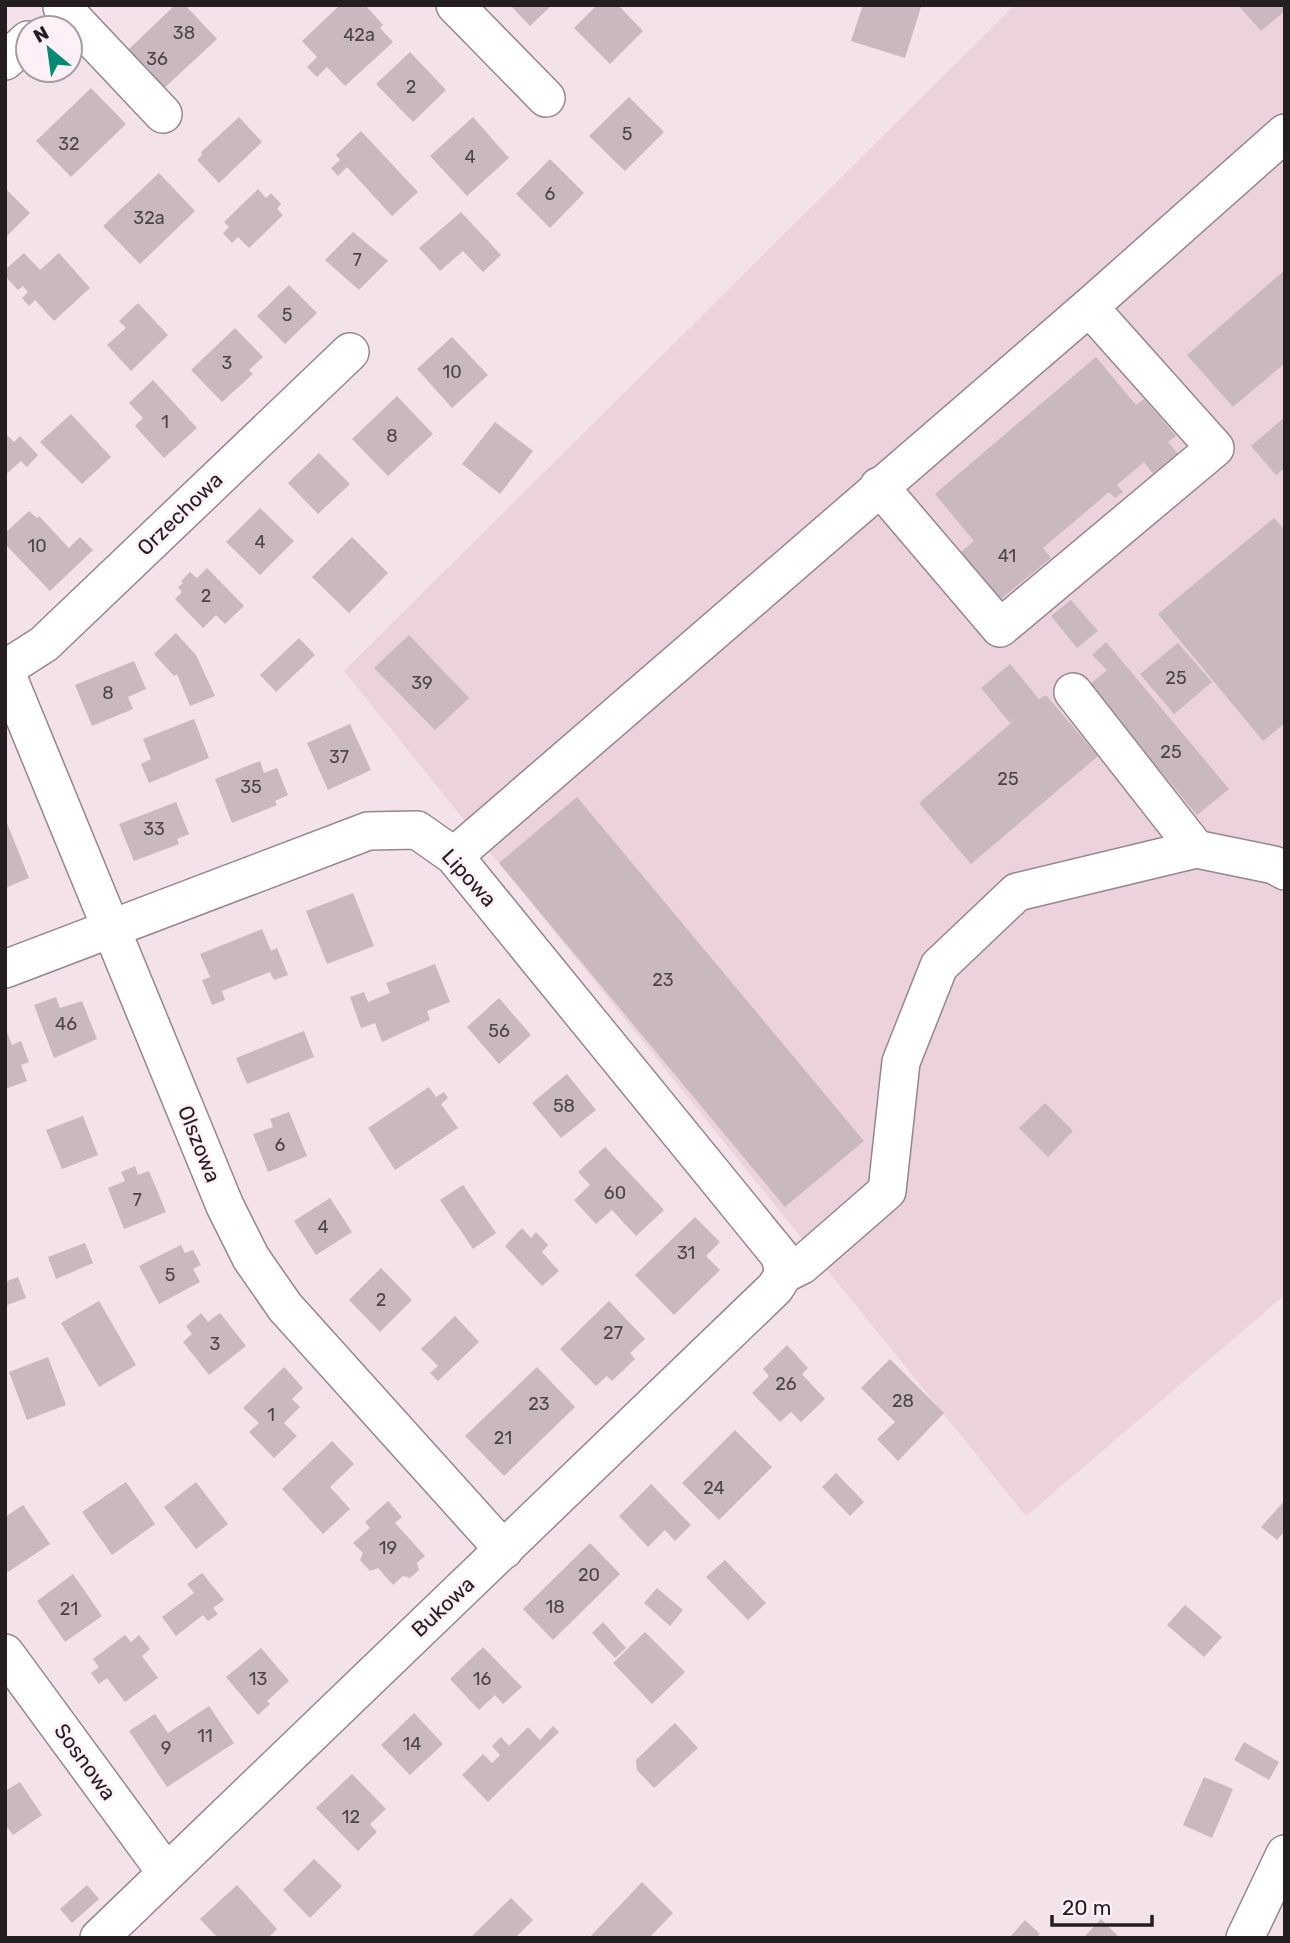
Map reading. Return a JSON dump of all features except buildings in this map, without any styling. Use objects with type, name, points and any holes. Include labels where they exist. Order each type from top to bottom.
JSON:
[{"type":"street","points":[[455,5],[546,98]]},
{"type":"street","points":[[55,13],[163,114]]},
{"type":"street","points":[[454,856],[1285,133]]},
{"type":"street","points":[[879,486],[1000,628],[1215,448],[1088,307]]},
{"type":"street","name":"Orzechowa","points":[[5,670],[44,644],[350,352]]},
{"type":"street","name":"Olszowa","points":[[5,670],[225,1206],[251,1258],[285,1307],[504,1550]]},
{"type":"street","points":[[1073,692],[1196,849],[1274,865],[1285,871]]},
{"type":"street","name":"Lipowa","points":[[5,969],[368,831],[417,830],[454,856],[780,1256],[784,1274]]},
{"type":"street","name":"Bukowa","points":[[99,1938],[165,1871],[504,1550],[775,1288],[784,1274],[802,1265],[887,1191],[901,1062],[939,966],[1017,891],[1196,849]]},
{"type":"street","name":"Sosnowa","points":[[5,1653],[165,1871]]},
{"type":"street","points":[[1245,1938],[1285,1854]]},
{"type":"shaded area","points":[[1015,5],[1285,5],[1285,1295],[1026,1516],[344,671]]}]
